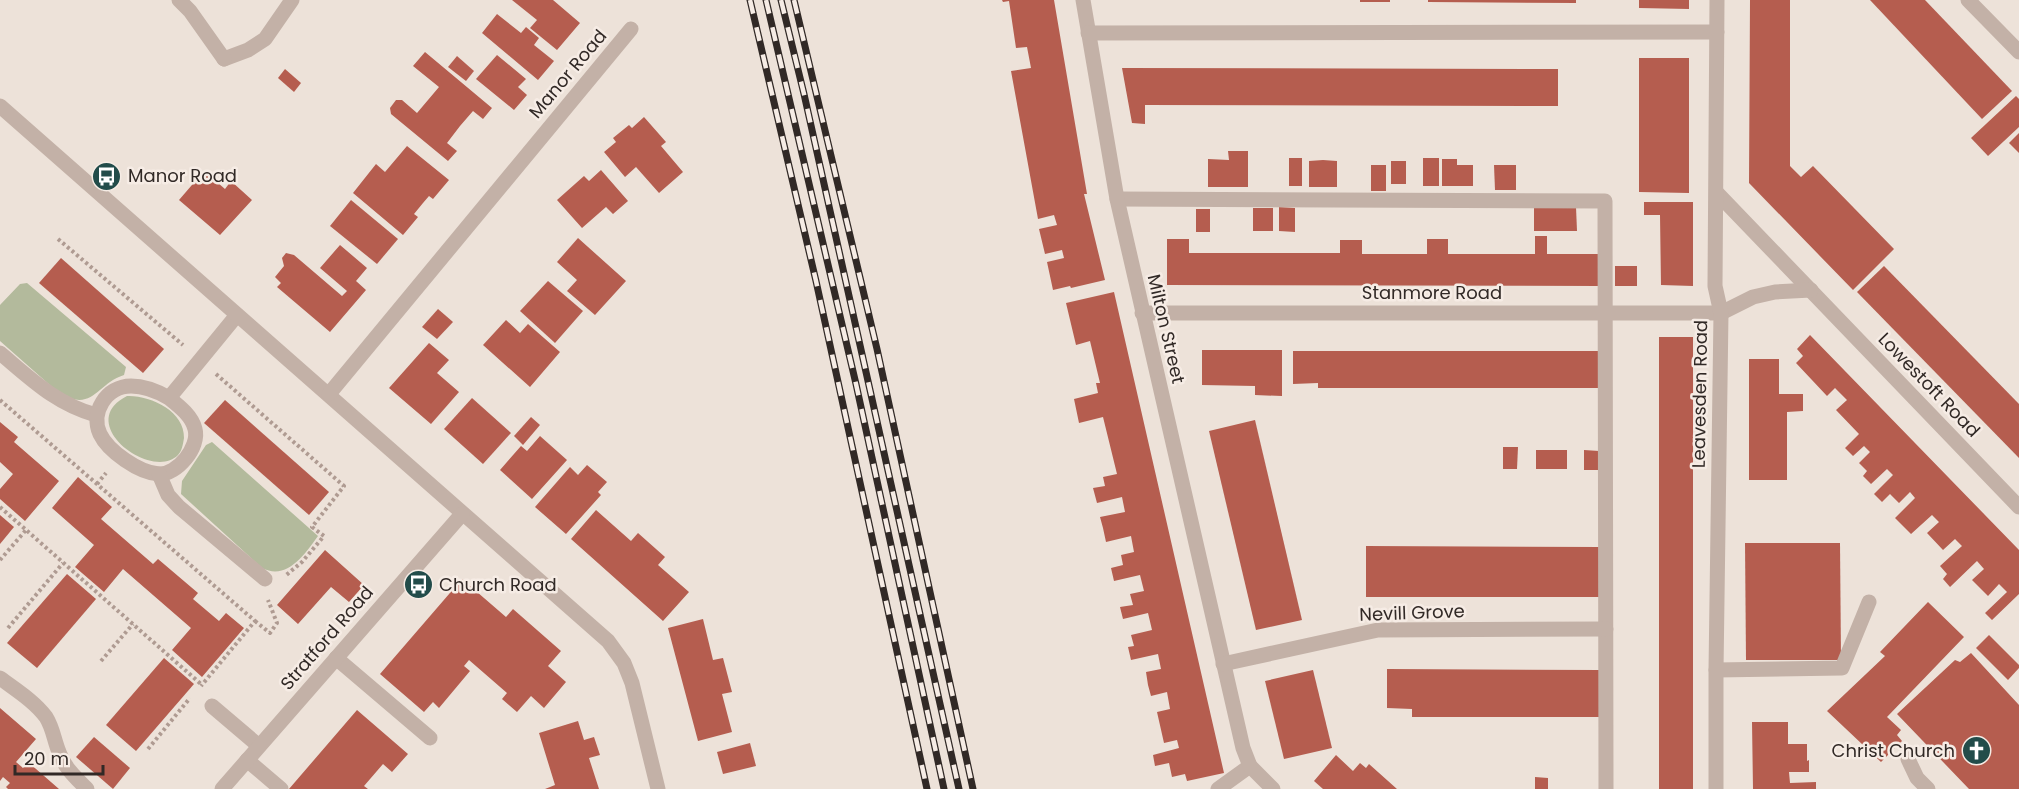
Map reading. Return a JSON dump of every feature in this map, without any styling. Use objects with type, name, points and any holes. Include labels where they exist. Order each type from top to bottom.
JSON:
[{"type":"street","points":[[179,0],[190,11],[224,59],[248,50],[265,39],[292,0]]},
{"type":"street","name":"Milton Street","points":[[1083,0],[1117,199],[1223,664],[1243,748],[1250,766]]},
{"type":"street","name":"Leavesden Road","points":[[1716,789],[1721,313],[1715,286],[1717,0]]},
{"type":"street","points":[[1968,0],[2019,52]]},
{"type":"street","name":"Manor Road","points":[[329,394],[631,29]]},
{"type":"street","points":[[1088,33],[1717,32]]},
{"type":"street","points":[[0,106],[608,641],[624,663],[632,683],[658,789]]},
{"type":"street","name":"Lowestoft Road","points":[[1717,193],[2019,507]]},
{"type":"street","points":[[1117,199],[1605,201],[1606,789]]},
{"type":"street","points":[[1721,313],[1753,297],[1775,292],[1811,290]]},
{"type":"street","name":"Stanmore Road","points":[[1142,313],[1721,313]]},
{"type":"street","points":[[170,398],[237,315]]},
{"type":"street","points":[[0,353],[62,403],[79,411],[96,415]]},
{"type":"street","points":[[129,386],[152,389],[170,398],[188,416],[196,433],[188,455],[170,472],[159,474],[148,472],[120,457],[102,438],[96,426],[96,415],[103,400],[112,391],[129,386]]},
{"type":"street","points":[[159,474],[168,495],[179,507],[266,579]]},
{"type":"street","name":"Stratford Road","points":[[222,789],[462,514]]},
{"type":"street","points":[[1716,670],[1842,669],[1869,602]]},
{"type":"street","name":"Nevill Grove","points":[[1223,664],[1378,630],[1606,629]]},
{"type":"street","points":[[336,658],[430,738]]},
{"type":"street","points":[[0,678],[32,702],[45,717],[52,729],[63,761],[73,776],[87,789]]},
{"type":"street","points":[[212,706],[259,746]]},
{"type":"street","points":[[1908,759],[1917,778],[1928,789]]},
{"type":"street","points":[[247,760],[281,789]]},
{"type":"street","points":[[1218,789],[1250,766],[1273,789]]},
{"type":"path","points":[[0,400],[270,633],[276,623],[268,602],[266,579],[282,578],[292,572],[309,554],[324,536],[312,526],[344,486],[201,360],[58,239]]},
{"type":"path","points":[[97,484],[110,468]]},
{"type":"path","points":[[0,507],[202,685]]},
{"type":"path","points":[[0,560],[26,530]]},
{"type":"path","points":[[8,628],[63,563]]},
{"type":"path","points":[[148,749],[255,621]]},
{"type":"path","points":[[101,661],[133,624]]},
{"type":"green space","points":[[27,283],[126,367],[124,375],[88,398],[71,399],[60,394],[0,341],[0,305],[20,284]]},
{"type":"green space","points":[[127,396],[146,398],[164,406],[179,420],[184,438],[178,455],[166,461],[151,461],[122,446],[113,434],[109,420],[113,407]]},
{"type":"green space","points":[[212,442],[318,536],[294,564],[279,571],[262,568],[181,494],[182,481],[206,445]]},
{"type":"building","points":[[512,0],[553,0],[580,23],[557,50],[530,28],[537,20]]},
{"type":"building","points":[[1002,0],[1054,0],[1087,194],[1084,194],[1105,280],[1053,290],[1047,262],[1064,258],[1062,250],[1045,254],[1039,229],[1057,225],[1054,215],[1038,219],[1011,71],[1031,68],[1027,47],[1016,48],[1009,1],[1003,2]]},
{"type":"building","points":[[1360,0],[1390,0],[1390,2],[1360,2]]},
{"type":"building","points":[[1428,0],[1576,0],[1576,3],[1428,2]]},
{"type":"building","points":[[1639,0],[1689,0],[1689,9],[1639,8]]},
{"type":"building","points":[[1750,0],[1790,0],[1790,166],[1801,177],[1813,166],[1894,249],[1853,290],[1749,183]]},
{"type":"building","points":[[1870,0],[1925,0],[2012,91],[1982,119]]},
{"type":"building","points":[[497,14],[521,33],[526,27],[539,38],[534,45],[554,61],[538,80],[482,33]]},
{"type":"building","points":[[425,52],[492,108],[483,119],[473,111],[460,126],[447,143],[457,151],[448,161],[391,114],[390,108],[396,100],[402,100],[417,113],[439,87],[413,66]]},
{"type":"building","points":[[497,55],[526,79],[518,87],[527,95],[514,110],[476,79]]},
{"type":"building","points":[[457,56],[474,71],[466,81],[448,67]]},
{"type":"building","points":[[1639,58],[1689,58],[1689,193],[1639,192]]},
{"type":"building","points":[[1122,68],[1558,69],[1558,106],[1145,105],[1145,124],[1132,123]]},
{"type":"building","points":[[285,69],[301,83],[294,92],[278,78]]},
{"type":"building","points":[[2016,96],[2019,99],[2019,127],[1988,156],[1971,138]]},
{"type":"building","points":[[644,117],[666,142],[661,146],[683,172],[659,193],[636,167],[625,177],[604,152],[616,142],[613,138],[629,125],[632,128]]},
{"type":"building","points":[[2019,133],[2019,153],[2009,143]]},
{"type":"building","points":[[407,146],[449,180],[433,199],[429,196],[423,203],[414,214],[418,217],[403,235],[353,193],[376,164],[385,172]]},
{"type":"building","points":[[1228,151],[1248,151],[1248,187],[1208,187],[1208,159],[1229,160]]},
{"type":"building","points":[[1289,158],[1302,158],[1302,186],[1289,186]]},
{"type":"building","points":[[1423,158],[1439,158],[1439,186],[1423,186]]},
{"type":"building","points":[[1442,159],[1457,159],[1457,165],[1473,165],[1473,186],[1442,186]]},
{"type":"building","points":[[1309,161],[1337,161],[1337,187],[1309,187]]},
{"type":"building","points":[[1391,161],[1406,161],[1406,184],[1391,184]]},
{"type":"building","points":[[1371,165],[1386,165],[1386,191],[1371,191]]},
{"type":"building","points":[[1494,165],[1516,165],[1516,190],[1495,190]]},
{"type":"building","points":[[601,170],[628,201],[613,214],[606,207],[582,228],[557,200],[584,176],[589,181]]},
{"type":"building","points":[[204,171],[225,189],[231,181],[252,200],[220,235],[179,200]]},
{"type":"building","points":[[351,200],[398,239],[377,264],[330,226]]},
{"type":"building","points":[[1644,202],[1693,202],[1693,286],[1661,285],[1660,215],[1644,215]]},
{"type":"building","points":[[1279,207],[1295,208],[1295,232],[1279,231]]},
{"type":"building","points":[[1534,207],[1576,207],[1577,231],[1534,231]]},
{"type":"building","points":[[1253,208],[1273,208],[1273,231],[1253,231]]},
{"type":"building","points":[[1196,209],[1210,209],[1210,232],[1196,232]]},
{"type":"building","points":[[1535,236],[1547,236],[1547,254],[1600,254],[1600,286],[1167,285],[1167,239],[1189,239],[1189,253],[1340,253],[1340,240],[1362,240],[1362,254],[1427,254],[1427,239],[1448,239],[1448,254],[1535,254]]},
{"type":"building","points":[[578,238],[626,281],[595,315],[567,291],[577,280],[557,262]]},
{"type":"building","points":[[340,245],[367,268],[356,281],[366,290],[330,332],[277,287],[281,283],[275,277],[284,266],[282,258],[286,253],[294,255],[342,296],[347,291],[320,268]]},
{"type":"building","points":[[61,258],[164,349],[143,373],[39,283]]},
{"type":"building","points":[[1615,266],[1637,266],[1637,286],[1615,286]]},
{"type":"building","points":[[1884,266],[2019,404],[2019,458],[1857,292]]},
{"type":"building","points":[[548,281],[583,311],[555,343],[520,311]]},
{"type":"building","points":[[1114,292],[1224,773],[1187,781],[1185,774],[1172,777],[1169,763],[1155,766],[1153,755],[1179,748],[1177,740],[1164,743],[1157,712],[1170,709],[1167,692],[1151,696],[1148,685],[1146,672],[1161,669],[1158,654],[1131,660],[1128,647],[1134,646],[1131,635],[1152,630],[1148,613],[1123,619],[1120,607],[1133,605],[1130,594],[1144,591],[1140,575],[1114,581],[1111,568],[1123,565],[1121,555],[1134,552],[1131,536],[1106,542],[1100,517],[1125,512],[1122,497],[1097,503],[1093,488],[1105,486],[1103,477],[1117,474],[1103,417],[1079,423],[1074,399],[1098,393],[1096,383],[1100,383],[1090,341],[1076,345],[1066,303]]},
{"type":"building","points":[[438,309],[453,322],[437,339],[422,327]]},
{"type":"building","points":[[506,320],[520,333],[528,324],[560,352],[530,387],[483,345]]},
{"type":"building","points":[[1810,335],[2019,550],[2019,594],[1992,620],[1985,613],[2007,592],[1999,584],[1988,596],[1972,580],[1984,569],[1977,561],[1950,587],[1943,579],[1947,574],[1940,566],[1962,546],[1955,539],[1943,550],[1927,533],[1939,522],[1932,515],[1911,534],[1895,518],[1915,498],[1910,492],[1899,503],[1890,494],[1882,502],[1874,494],[1893,475],[1887,469],[1871,484],[1863,476],[1867,471],[1859,463],[1870,452],[1864,446],[1853,456],[1845,448],[1859,434],[1836,410],[1847,400],[1835,388],[1827,396],[1796,363],[1803,356],[1797,349]]},
{"type":"building","points":[[1659,337],[1693,337],[1693,789],[1659,789]]},
{"type":"building","points":[[429,343],[449,360],[437,373],[459,392],[431,424],[389,388]]},
{"type":"building","points":[[1202,350],[1282,350],[1282,396],[1255,395],[1255,386],[1202,385]]},
{"type":"building","points":[[1293,351],[1599,351],[1600,388],[1318,388],[1318,383],[1293,384]]},
{"type":"building","points":[[1749,359],[1779,359],[1779,394],[1803,394],[1803,411],[1787,412],[1787,480],[1749,480]]},
{"type":"building","points":[[472,398],[511,433],[483,464],[444,429]]},
{"type":"building","points":[[225,400],[329,492],[309,515],[204,423]]},
{"type":"building","points":[[531,417],[540,425],[523,445],[514,436]]},
{"type":"building","points":[[1255,420],[1302,620],[1256,630],[1209,431]]},
{"type":"building","points":[[0,422],[18,437],[14,442],[59,481],[25,521],[0,499],[0,489],[13,474],[0,462]]},
{"type":"building","points":[[540,436],[567,460],[532,499],[500,470],[521,446],[527,451]]},
{"type":"building","points":[[1503,447],[1518,447],[1517,469],[1503,469]]},
{"type":"building","points":[[1536,450],[1567,450],[1567,469],[1536,469]]},
{"type":"building","points":[[1584,450],[1599,451],[1599,470],[1584,470]]},
{"type":"building","points":[[587,465],[607,482],[598,492],[601,495],[566,534],[535,507],[570,467],[578,475]]},
{"type":"building","points":[[78,477],[112,507],[101,519],[153,564],[158,559],[198,593],[193,599],[219,621],[226,613],[244,628],[202,677],[172,650],[191,628],[123,569],[104,592],[75,567],[94,545],[52,508]]},
{"type":"building","points":[[596,510],[631,541],[638,533],[665,557],[658,565],[689,592],[663,621],[571,539]]},
{"type":"building","points":[[0,515],[14,527],[0,544]]},
{"type":"building","points":[[1745,543],[1840,543],[1841,660],[1746,660]]},
{"type":"building","points":[[1366,546],[1600,547],[1600,597],[1366,597]]},
{"type":"building","points":[[325,550],[364,585],[349,602],[331,587],[298,624],[277,605]]},
{"type":"building","points":[[67,574],[96,599],[37,668],[7,643]]},
{"type":"building","points":[[462,579],[506,617],[513,609],[561,651],[548,666],[566,682],[544,708],[531,696],[517,712],[502,699],[507,693],[469,660],[464,666],[470,671],[439,708],[433,702],[424,712],[380,674]]},
{"type":"building","points":[[1928,602],[1964,637],[1887,717],[1901,730],[1897,735],[1902,741],[1881,762],[1827,711],[1885,656],[1880,652]]},
{"type":"building","points":[[703,619],[713,660],[723,658],[732,692],[722,694],[732,732],[698,741],[668,628]]},
{"type":"building","points":[[1989,635],[2019,665],[2008,680],[1976,648]]},
{"type":"building","name":"Christ Church","points":[[1971,653],[2019,705],[2019,789],[1969,789],[1897,714],[1955,660],[1960,662]]},
{"type":"building","points":[[164,658],[194,684],[136,751],[106,725]]},
{"type":"building","points":[[1387,669],[1600,670],[1600,717],[1412,717],[1412,709],[1387,708]]},
{"type":"building","points":[[1313,670],[1332,748],[1284,759],[1265,681]]},
{"type":"building","points":[[0,708],[36,739],[16,762],[23,768],[28,762],[59,789],[8,789],[6,787],[10,783],[3,777],[0,781]]},
{"type":"building","points":[[357,710],[408,754],[392,772],[383,764],[364,786],[368,789],[289,789]]},
{"type":"building","points":[[578,721],[584,740],[594,737],[600,755],[589,758],[599,789],[545,789],[555,785],[539,733]]},
{"type":"building","points":[[1752,722],[1788,722],[1788,744],[1807,744],[1807,761],[1809,760],[1809,772],[1789,772],[1790,783],[1816,782],[1816,789],[1753,789]]},
{"type":"building","points":[[94,737],[130,768],[113,789],[76,757]]},
{"type":"building","points":[[750,743],[756,766],[723,774],[717,752]]},
{"type":"building","points":[[1336,755],[1353,771],[1360,763],[1366,768],[1369,764],[1397,789],[1323,789],[1314,781]]},
{"type":"building","points":[[1535,777],[1548,778],[1548,789],[1535,789]]},
{"type":"railway","points":[[750,0],[816,281],[927,789]]},
{"type":"railway","points":[[766,0],[856,384],[944,789]]},
{"type":"railway","points":[[781,0],[959,789]]},
{"type":"railway","points":[[794,0],[877,349],[973,789]]},
{"type":"place","name":"Manor Road","points":[[107,176]]},
{"type":"place","name":"Church Road","points":[[418,585]]},
{"type":"place","name":"Christ Church","points":[[1976,751]]}]
